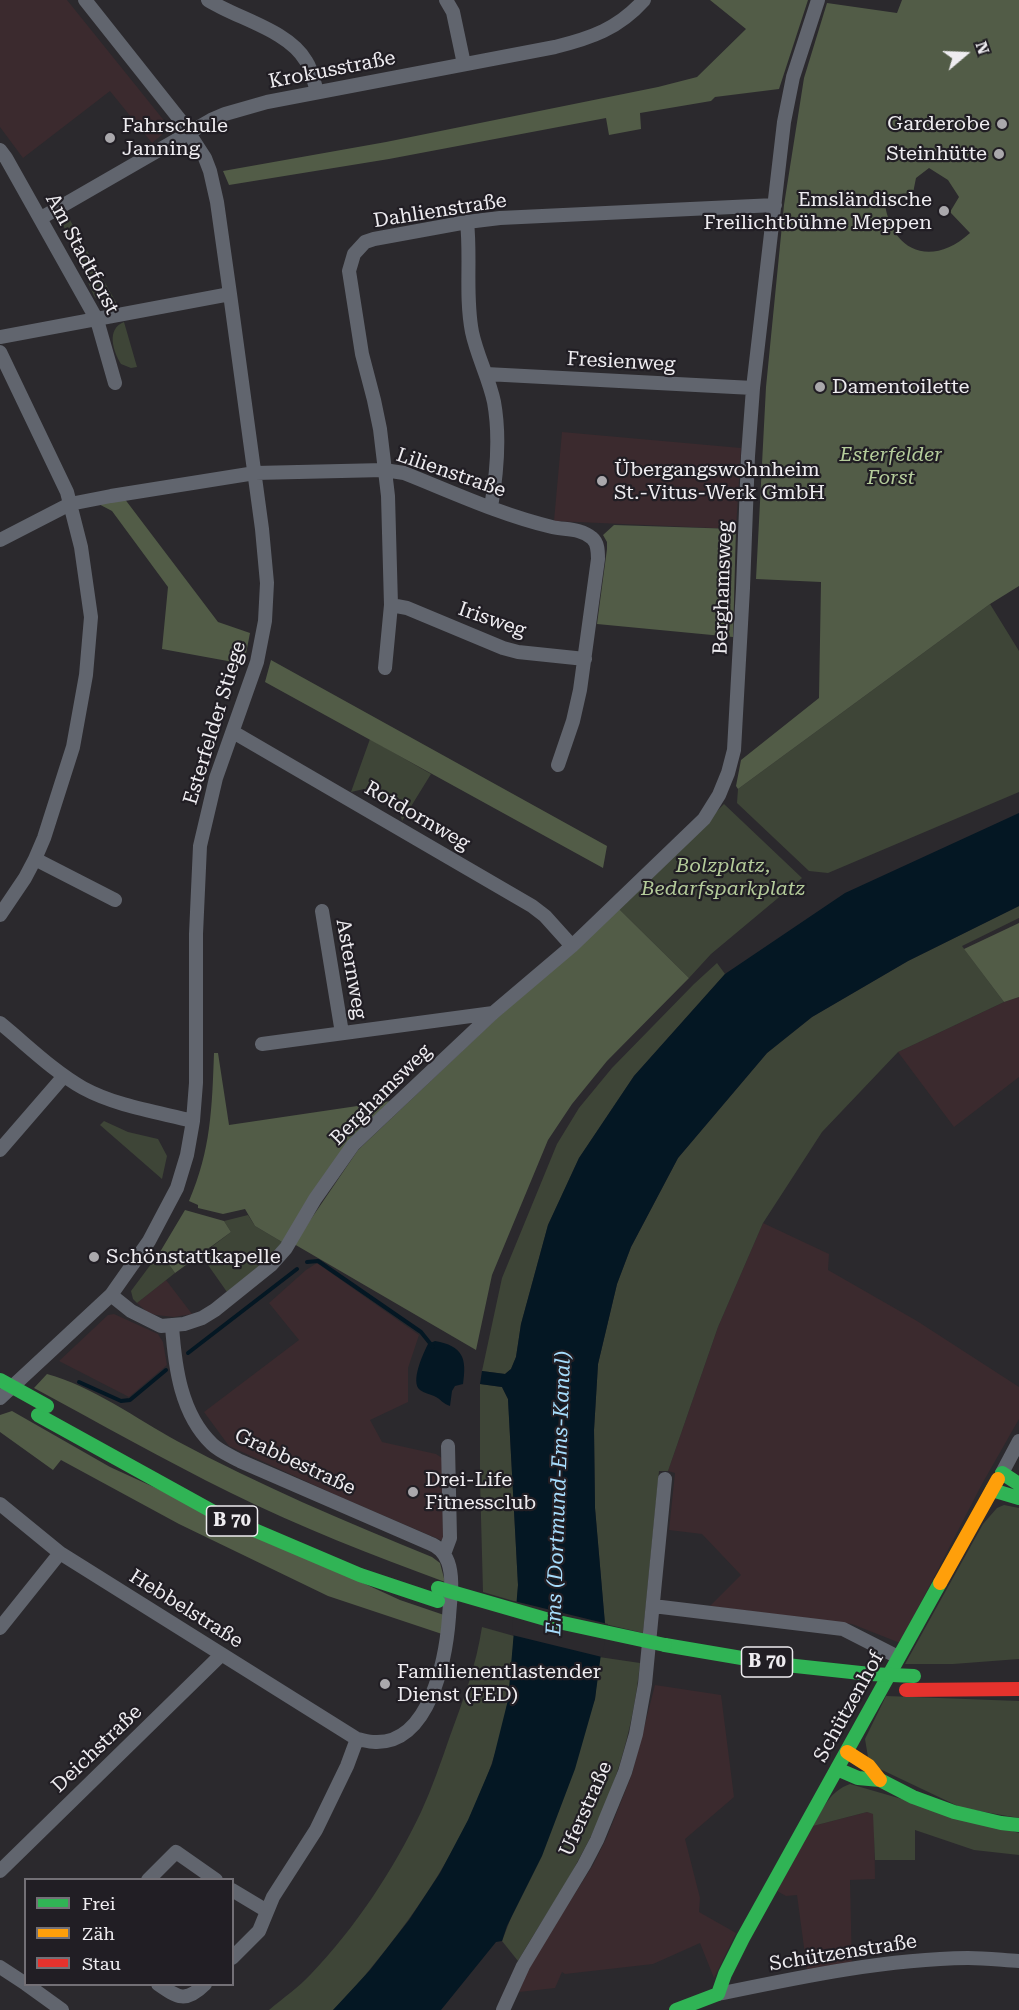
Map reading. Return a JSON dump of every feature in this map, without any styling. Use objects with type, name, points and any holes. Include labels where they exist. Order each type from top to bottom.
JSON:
[{"type":"main road","name":"B 70","points":[[0,1380],[43,1411],[219,1515],[360,1575],[438,1594]]},
{"type":"main road","name":"B 70","points":[[0,1397],[43,1411],[209,1494]]},
{"type":"main road","points":[[1002,1473],[1019,1484]]},
{"type":"main road","name":"Schützenhof","points":[[718,1994],[743,1938],[898,1656],[1002,1473]]},
{"type":"main road","points":[[993,1490],[1019,1498]]},
{"type":"main road","name":"B 70","points":[[229,1505],[438,1594],[546,1632],[664,1651],[870,1674],[920,1676]]},
{"type":"main road","name":"B 70","points":[[664,1651],[808,1681]]},
{"type":"main road","points":[[862,1688],[1019,1689]]},
{"type":"main road","points":[[847,1752],[868,1766],[880,1780]]},
{"type":"main road","points":[[837,1769],[858,1778],[880,1780],[913,1797],[954,1812],[1001,1824],[1019,1825]]},
{"type":"main road","name":"Schützenstraße","points":[[676,2010],[718,1994]]},
{"type":"street","name":"Esterfelder Stiege","points":[[0,1397],[111,1295],[149,1241],[177,1188],[187,1155],[196,1083],[196,934],[200,846],[216,778],[257,663],[265,621],[267,583],[255,473],[211,177],[205,158],[190,133],[85,0]]},
{"type":"street","points":[[208,0],[287,40],[299,50],[308,63],[317,92]]},
{"type":"street","points":[[446,0],[453,12],[464,64]]},
{"type":"street","name":"Krokusstraße","points":[[41,218],[225,114],[267,102],[590,39],[618,23],[644,0]]},
{"type":"street","name":"Berghamsweg","points":[[172,1326],[184,1324],[208,1314],[271,1265],[286,1248],[315,1199],[353,1145],[493,1013],[572,946],[704,819],[714,805],[728,773],[734,750],[753,388],[784,122],[793,77],[818,0]]},
{"type":"street","name":"Am Stadtforst","points":[[0,150],[41,218],[97,320],[115,383]]},
{"type":"street","name":"Dahlienstraße","points":[[385,668],[390,605],[388,496],[376,410],[358,337],[349,271],[354,254],[365,243],[374,239],[467,222],[775,205]]},
{"type":"street","points":[[467,222],[472,331],[494,401],[496,481],[491,507]]},
{"type":"street","points":[[0,337],[230,294]]},
{"type":"street","points":[[0,352],[67,492],[81,546],[91,617],[86,675],[73,747],[35,859],[0,915]]},
{"type":"street","name":"Fresienweg","points":[[486,375],[753,388]]},
{"type":"street","name":"Lilienstraße","points":[[0,540],[70,504],[111,496],[255,473],[384,470],[404,473],[491,507],[554,528],[582,532],[592,538],[599,548],[598,559],[585,659],[573,721],[558,765]]},
{"type":"street","name":"Irisweg","points":[[390,605],[407,608],[503,648],[518,652],[585,659]]},
{"type":"street","name":"Rotdornweg","points":[[233,732],[532,906],[545,916],[572,946]]},
{"type":"street","points":[[35,859],[115,900]]},
{"type":"street","name":"Asternweg","points":[[322,911],[342,1033]]},
{"type":"street","name":"Berghamsweg","points":[[262,1044],[493,1013]]},
{"type":"street","points":[[0,1023],[64,1076],[84,1088],[107,1099],[193,1121]]},
{"type":"street","points":[[0,1150],[64,1076]]},
{"type":"street","points":[[111,1295],[131,1311],[161,1326],[172,1326]]},
{"type":"street","name":"Grabbestraße","points":[[172,1326],[174,1351],[184,1401],[198,1429],[214,1446],[246,1464],[429,1543],[444,1554]]},
{"type":"street","name":"Schützenhof","points":[[1002,1473],[1019,1441]]},
{"type":"street","points":[[234,1956],[259,1931],[273,1897],[316,1830],[357,1739],[376,1742],[389,1740],[418,1721],[427,1707],[440,1670],[447,1635],[452,1577],[444,1554],[450,1538],[448,1446]]},
{"type":"street","name":"Uferstraße","points":[[503,2010],[522,1966],[597,1840],[625,1772],[643,1698],[665,1479]]},
{"type":"street","name":"Hebbelstraße","points":[[0,1504],[60,1553],[357,1739]]},
{"type":"street","points":[[0,1628],[60,1553]]},
{"type":"street","points":[[653,1606],[843,1629],[898,1656]]},
{"type":"street","name":"Deichstraße","points":[[0,1871],[221,1655]]},
{"type":"street","points":[[150,1878],[176,1852],[213,1878]]},
{"type":"street","points":[[234,1891],[267,1911]]},
{"type":"street","name":"Schützenstraße","points":[[718,1994],[852,1969],[918,1960],[970,1958],[1019,1961]]},
{"type":"street","points":[[2,1971],[24,1981]]},
{"type":"street","points":[[34,1986],[62,2010]]},
{"type":"street","points":[[161,1986],[182,1998],[200,1989]]},
{"type":"shaded area","points":[[0,0],[67,0],[170,128],[152,143],[110,91],[23,158],[0,127]]},
{"type":"shaded area","points":[[562,432],[741,448],[736,529],[554,521]]},
{"type":"shaded area","points":[[1019,997],[1019,1077],[954,1127],[898,1052]]},
{"type":"shaded area","points":[[763,1223],[829,1254],[828,1270],[917,1321],[1019,1387],[1019,1419],[982,1484],[900,1643],[852,1624],[710,1606],[741,1575],[702,1534],[669,1530],[675,1473],[668,1471],[718,1327]]},
{"type":"shaded area","points":[[317,1263],[419,1335],[408,1368],[408,1402],[370,1420],[382,1442],[436,1454],[442,1458],[443,1541],[229,1446],[204,1412],[299,1340],[269,1303]]},
{"type":"shaded area","points":[[166,1280],[192,1314],[174,1317],[156,1315],[147,1312],[137,1303]]},
{"type":"shaded area","points":[[114,1314],[158,1334],[163,1342],[167,1365],[129,1397],[59,1361],[108,1315]]},
{"type":"shaded area","points":[[655,1685],[721,1695],[734,1797],[685,1839],[700,1898],[699,1912],[736,1933],[714,1978],[700,1943],[653,1964],[565,1974],[562,1972],[555,1988],[519,1992],[530,1965],[593,1865],[607,1837],[632,1774]]},
{"type":"shaded area","points":[[867,1812],[874,1814],[875,1879],[850,1880],[852,1969],[808,1977],[797,1895],[786,1896],[777,1891],[813,1826]]},
{"type":"green space","points":[[710,0],[808,0],[779,89],[715,97],[711,101],[640,113],[641,129],[609,135],[606,118],[389,159],[229,185],[223,171],[386,142],[658,87],[697,77],[746,29]]},
{"type":"green space","name":"Esterfelder Forst","points":[[902,0],[1019,0],[1019,586],[990,604],[738,789],[736,786],[741,760],[819,698],[821,582],[756,579],[766,387],[784,205],[804,78],[827,3],[897,13]],"holes":[[[929,168],[948,180],[959,197],[950,212],[970,233],[939,251],[925,252],[912,248],[901,240],[893,229],[884,195],[913,193],[916,178]]]},
{"type":"green space","points":[[66,213],[118,306],[104,306],[94,296],[60,218]]},
{"type":"green space","points":[[124,322],[137,367],[131,368],[121,364],[114,347],[115,330]]},
{"type":"green space","points":[[121,494],[218,622],[250,633],[244,664],[162,649],[168,587],[112,511],[91,500]]},
{"type":"green space","points":[[614,525],[736,529],[733,637],[597,624],[607,549],[607,542],[603,535]]},
{"type":"green space","points":[[990,604],[1019,651],[1019,792],[828,873],[809,871],[737,803],[738,789]]},
{"type":"green space","points":[[271,660],[607,846],[603,868],[265,682]]},
{"type":"green space","points":[[370,739],[431,774],[402,821],[399,809],[364,789],[351,792]]},
{"type":"green space","name":"Bolzplatz, Bedarfsparkplatz","points":[[724,804],[802,878],[711,954],[689,978],[619,909]]},
{"type":"green space","points":[[1019,906],[1019,918],[962,946],[1004,1002],[898,1052],[822,1132],[763,1223],[718,1327],[668,1471],[659,1471],[643,1633],[605,1624],[595,1508],[594,1430],[598,1364],[617,1284],[631,1247],[678,1158],[767,1053],[812,1017],[908,961]]},
{"type":"green space","points":[[619,909],[689,978],[607,1061],[572,1104],[548,1140],[492,1275],[476,1350],[294,1244],[358,1150],[496,1019]]},
{"type":"green space","points":[[1019,923],[1019,997],[1004,1002],[964,949]]},
{"type":"green space","points":[[717,963],[725,974],[634,1076],[579,1158],[548,1225],[521,1324],[516,1357],[511,1369],[505,1374],[482,1371],[502,1278],[557,1144],[579,1108],[612,1068]]},
{"type":"green space","points":[[214,1053],[218,1053],[229,1125],[391,1101],[282,1242],[255,1226],[245,1209],[223,1214],[198,1208],[198,1205],[189,1201],[206,1146],[211,1111]]},
{"type":"green space","points":[[104,1121],[128,1132],[158,1139],[167,1156],[162,1179],[100,1125]]},
{"type":"green space","points":[[185,1210],[224,1221],[231,1232],[175,1273],[160,1252]]},
{"type":"green space","points":[[248,1215],[255,1226],[282,1242],[272,1256],[227,1292],[201,1255],[231,1232],[224,1221]]},
{"type":"green space","points":[[160,1252],[175,1273],[137,1303],[131,1291]]},
{"type":"green space","points":[[47,1374],[81,1386],[177,1441],[239,1473],[335,1517],[432,1557],[440,1563],[445,1582],[310,1529],[181,1468],[34,1388]]},
{"type":"green space","points":[[480,1384],[502,1387],[508,1399],[517,1602],[483,1592]]},
{"type":"green space","points":[[12,1411],[110,1467],[400,1600],[444,1615],[442,1634],[328,1596],[179,1524],[61,1460],[53,1470],[0,1432],[0,1415]]},
{"type":"green space","points":[[1004,1505],[1019,1508],[1019,1659],[953,1664],[905,1664],[983,1524],[997,1508]]},
{"type":"green space","points":[[482,1627],[514,1636],[509,1692],[501,1734],[491,1767],[463,1831],[446,1862],[408,1921],[354,1988],[333,2010],[269,2010],[311,1974],[343,1938],[372,1898],[398,1856],[421,1812],[436,1775],[469,1682]]},
{"type":"green space","points":[[599,1657],[640,1663],[627,1740],[611,1789],[591,1836],[565,1885],[518,1961],[502,1941],[595,1699]]},
{"type":"green space","points":[[886,1696],[1019,1701],[1019,1818],[962,1808],[880,1769],[868,1757],[865,1739]]},
{"type":"green space","points":[[850,1784],[1019,1833],[1019,1855],[974,1850],[915,1830],[915,1860],[875,1860],[873,1814],[867,1812],[813,1826],[832,1796]]},
{"type":"water","name":"Ems (Dortmund-Ems-Kanal)","points":[[1019,813],[1019,906],[908,961],[812,1017],[767,1053],[678,1158],[631,1247],[617,1284],[598,1364],[594,1430],[595,1508],[605,1624],[595,1699],[575,1769],[542,1856],[507,1926],[502,1941],[496,1942],[441,2010],[333,2010],[370,1970],[409,1920],[440,1873],[468,1820],[492,1764],[508,1700],[518,1585],[508,1399],[502,1387],[480,1384],[482,1371],[505,1374],[511,1369],[516,1357],[521,1324],[548,1225],[579,1158],[634,1076],[725,974],[845,893]]},
{"type":"water","points":[[435,1341],[452,1346],[463,1360],[463,1384],[455,1386],[452,1391],[450,1406],[420,1390],[417,1386],[421,1361],[428,1344]]},
{"type":"pier","points":[[514,1601],[608,1624],[602,1657],[512,1635]]},
{"type":"waterway","points":[[307,1262],[318,1261],[421,1332],[433,1347]]},
{"type":"waterway","points":[[188,1353],[297,1269]]},
{"type":"waterway","points":[[79,1382],[121,1401],[130,1400],[166,1370]]},
{"type":"traffic: fast","points":[[0,1380],[47,1406]]},
{"type":"traffic: fast","points":[[38,1415],[219,1515],[360,1575],[438,1601]]},
{"type":"traffic: fast","points":[[1002,1473],[1019,1484]]},
{"type":"traffic: fast","points":[[992,1490],[1019,1498]]},
{"type":"traffic: fast","points":[[676,2010],[718,1994],[743,1938],[940,1583]]},
{"type":"traffic: fast","points":[[438,1588],[549,1620],[665,1645]]},
{"type":"traffic: fast","points":[[665,1645],[777,1664],[870,1674]]},
{"type":"traffic: fast","points":[[870,1674],[914,1676]]},
{"type":"traffic: fast","points":[[837,1769],[858,1778],[880,1780],[913,1797],[954,1812],[1019,1825]]},
{"type":"traffic: slow","points":[[940,1583],[998,1479]]},
{"type":"traffic: slow","points":[[847,1752],[869,1766],[880,1780]]},
{"type":"traffic: jam","points":[[906,1690],[1019,1689]]},
{"type":"place","name":"Garderobe","points":[[1002,124]]},
{"type":"place","name":"Fahrschule Janning","points":[[110,138]]},
{"type":"place","name":"Steinhütte","points":[[999,154]]},
{"type":"place","name":"Emsländische Freilichtbühne Meppen","points":[[944,211]]},
{"type":"place","name":"Damentoilette","points":[[820,387]]},
{"type":"place","name":"Übergangswohnheim St.-Vitus-Werk GmbH","points":[[602,481]]},
{"type":"place","name":"Schönstattkapelle","points":[[94,1257]]},
{"type":"place","name":"Drei-Life Fitnessclub","points":[[413,1492]]},
{"type":"place","name":"Familienentlastender Dienst (FED)","points":[[385,1684]]}]
